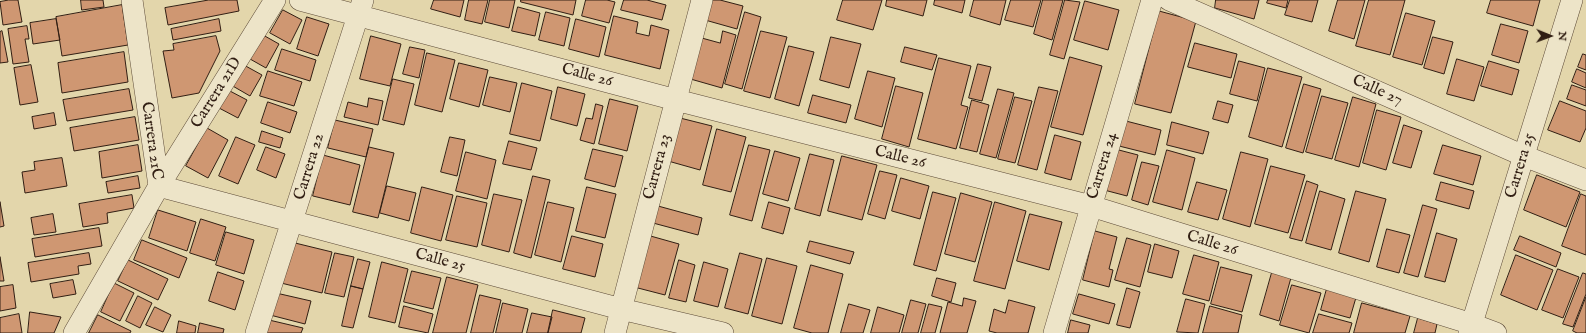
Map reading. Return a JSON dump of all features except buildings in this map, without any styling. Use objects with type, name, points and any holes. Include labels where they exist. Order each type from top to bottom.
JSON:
[{"type":"street","name":"Carrera 21C","points":[[74,333],[158,186],[132,0]]},
{"type":"street","name":"Carrera 21D","points":[[158,186],[275,0]]},
{"type":"street","name":"Calle 26","points":[[300,0],[360,8],[676,100],[1091,206],[1470,328],[1496,333]]},
{"type":"street","name":"Carrera 23","points":[[615,333],[702,0]]},
{"type":"street","name":"Carrera 24","points":[[1054,333],[1152,0]]},
{"type":"street","name":"Calle 27","points":[[1169,0],[1524,156],[1586,180]]},
{"type":"street","name":"Carrera 25","points":[[1470,328],[1572,0]]},
{"type":"street","name":"Carrera 22","points":[[256,333],[360,8]]},
{"type":"street","name":"Calle 25","points":[[158,186],[621,309],[722,333]]}]
